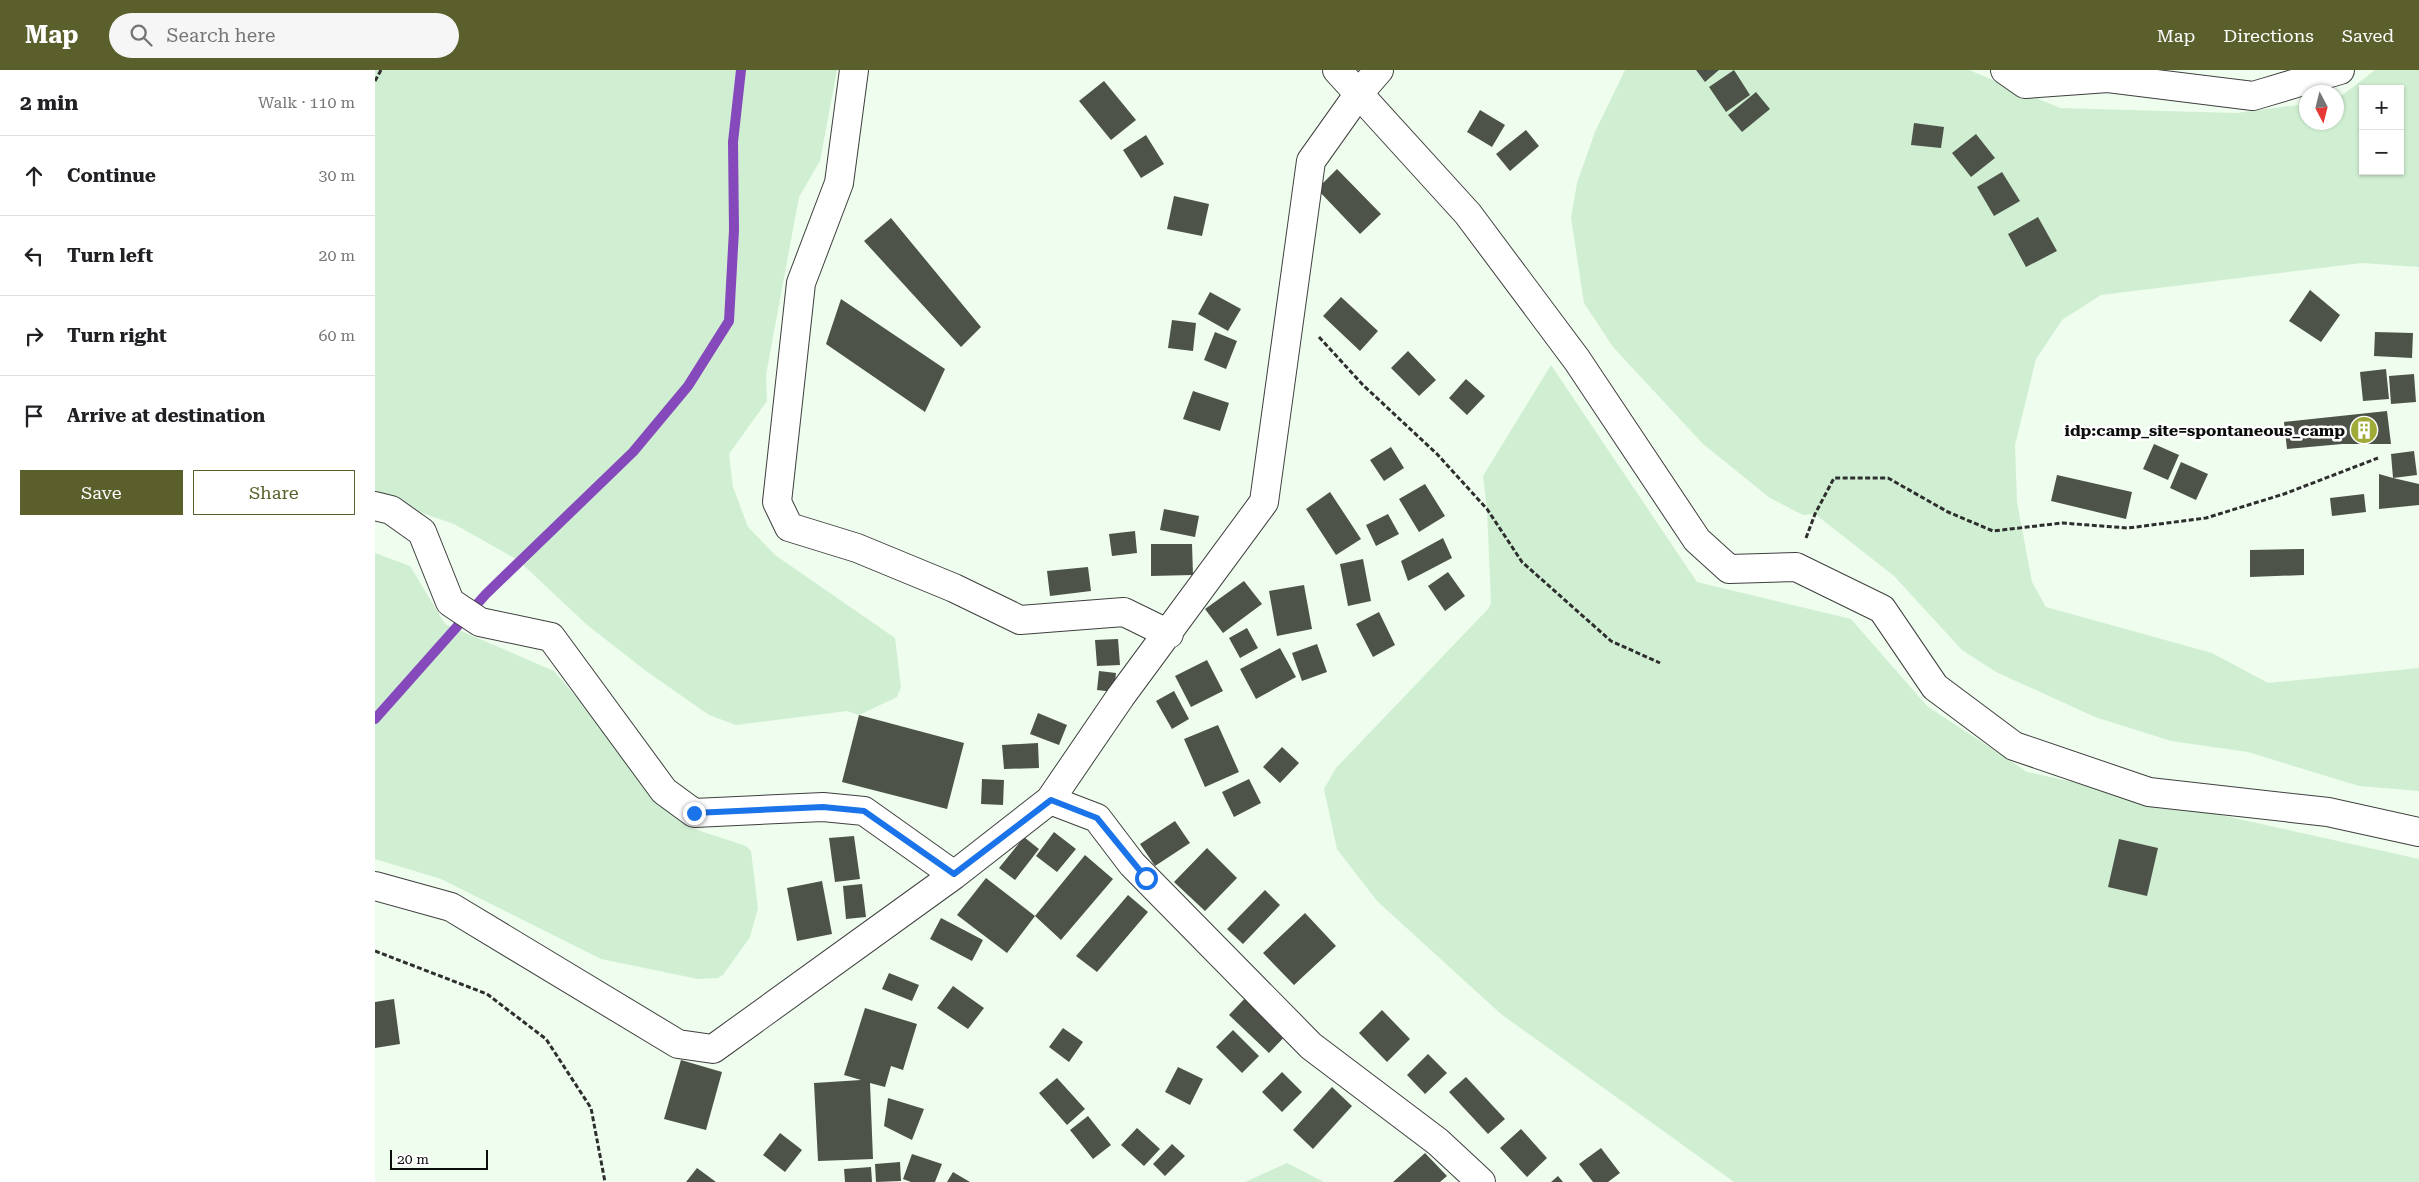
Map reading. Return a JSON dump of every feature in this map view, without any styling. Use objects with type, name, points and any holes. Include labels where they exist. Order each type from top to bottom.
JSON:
[{"type":"street","points":[[854,70],[839,183],[801,283],[777,502],[789,527],[866,552],[954,588],[1020,620],[1124,612],[1169,634]]},
{"type":"street","points":[[1337,70],[1360,92],[1473,222],[1577,360],[1697,540],[1729,568],[1796,567],[1882,609],[1935,687],[2014,746],[2149,792],[2328,812],[2419,832]]},
{"type":"street","points":[[375,886],[451,907],[678,1044],[713,1049],[954,874],[1051,800],[1121,696],[1169,634],[1265,502],[1311,161],[1360,92],[1379,70]]},
{"type":"street","points":[[2005,70],[2025,84],[2108,78],[2253,96],[2340,70]]},
{"type":"street","points":[[375,506],[391,510],[422,532],[450,602],[480,622],[551,637],[664,791],[694,813],[823,807],[864,811],[954,874]]},
{"type":"street","points":[[1051,800],[1097,818],[1132,864],[1311,1046],[1438,1142],[1481,1182]]},
{"type":"path","points":[[375,81],[381,70]]},
{"type":"path","points":[[1291,307],[1363,385],[1437,454],[1469,488],[1487,509],[1522,562],[1611,641],[1660,663]]},
{"type":"path","points":[[1796,567],[1815,514],[1834,478],[1888,478],[1948,512],[1993,531],[2062,523],[2127,528],[2206,518],[2284,494],[2378,458]]},
{"type":"path","points":[[375,951],[487,994],[546,1039],[591,1108],[605,1182]]},
{"type":"green space","points":[[375,70],[837,70],[820,161],[799,197],[766,375],[767,401],[729,454],[733,487],[748,527],[775,555],[895,638],[901,687],[897,697],[859,715],[847,711],[736,725],[709,715],[646,671],[586,624],[518,560],[454,524],[405,507],[375,492]]},
{"type":"green space","points":[[1625,70],[1969,70],[2060,108],[2236,113],[2299,105],[2299,130],[2344,130],[2344,94],[2375,70],[2419,70],[2419,267],[2362,263],[2101,295],[2062,320],[2036,359],[2015,445],[2017,502],[2032,582],[2046,607],[2212,653],[2268,683],[2419,668],[2419,791],[2359,786],[2248,752],[2171,741],[2095,717],[1996,672],[1962,650],[1894,576],[1815,514],[1803,515],[1770,498],[1703,444],[1613,347],[1584,303],[1571,218],[1577,183],[1595,132]]},
{"type":"green space","points":[[1551,365],[1697,582],[1851,619],[1927,706],[2027,772],[2419,859],[2419,1182],[1734,1182],[1501,1014],[1377,901],[1337,849],[1324,789],[1336,768],[1488,609],[1491,603],[1487,509],[1483,476]]},
{"type":"green space","points":[[375,553],[410,566],[445,624],[554,671],[688,827],[746,846],[751,851],[758,908],[750,937],[723,975],[718,978],[698,979],[601,959],[441,879],[375,859]]},
{"type":"green space","points":[[1287,1163],[1324,1182],[1245,1182]]},
{"type":"building","points":[[1696,70],[1719,70],[1705,82]]},
{"type":"building","points":[[1734,70],[1750,95],[1726,112],[1709,87]]},
{"type":"building","points":[[1104,81],[1136,120],[1111,140],[1079,101]]},
{"type":"building","points":[[1756,92],[1770,109],[1742,132],[1728,115]]},
{"type":"building","points":[[1480,110],[1505,125],[1492,147],[1467,132]]},
{"type":"building","points":[[1914,123],[1944,127],[1941,148],[1911,145]]},
{"type":"building","points":[[1526,130],[1539,146],[1510,171],[1496,154]]},
{"type":"building","points":[[1976,134],[1995,158],[1971,177],[1952,153]]},
{"type":"building","points":[[1146,135],[1164,164],[1141,178],[1123,150]]},
{"type":"building","points":[[1337,169],[1381,214],[1360,234],[1317,189]]},
{"type":"building","points":[[2002,172],[2020,201],[1994,216],[1977,187]]},
{"type":"building","points":[[1174,196],[1209,204],[1202,236],[1167,229]]},
{"type":"building","points":[[2038,217],[2057,251],[2026,267],[2008,234]]},
{"type":"building","points":[[891,218],[981,327],[961,347],[864,241]]},
{"type":"building","points":[[2310,290],[2340,315],[2321,342],[2289,321]]},
{"type":"building","points":[[1210,292],[1241,309],[1228,331],[1198,314]]},
{"type":"building","points":[[1341,297],[1378,331],[1360,351],[1323,316]]},
{"type":"building","points":[[841,299],[945,369],[925,412],[826,344]]},
{"type":"building","points":[[1172,320],[1196,323],[1193,351],[1168,348]]},
{"type":"building","points":[[1215,332],[1237,341],[1226,369],[1204,360]]},
{"type":"building","points":[[2375,332],[2413,333],[2412,358],[2374,356]]},
{"type":"building","points":[[1408,351],[1436,380],[1419,396],[1391,368]]},
{"type":"building","points":[[2386,369],[2389,399],[2363,401],[2360,372]]},
{"type":"building","points":[[2414,374],[2416,402],[2391,404],[2389,376]]},
{"type":"building","points":[[1466,379],[1485,396],[1467,415],[1449,398]]},
{"type":"building","points":[[1193,391],[1229,403],[1220,431],[1183,419]]},
{"type":"building","points":[[2387,411],[2391,444],[2342,444],[2287,449],[2284,422]]},
{"type":"building","points":[[2154,444],[2179,455],[2168,480],[2143,469]]},
{"type":"building","points":[[1391,447],[1404,468],[1384,481],[1370,460]]},
{"type":"building","points":[[2414,451],[2417,475],[2393,478],[2391,454]]},
{"type":"building","points":[[2181,462],[2208,474],[2196,500],[2170,488]]},
{"type":"building","name":"idp:camp_site=spontaneous_camp","points":[[2379,474],[2419,484],[2419,505],[2379,509]]},
{"type":"building","points":[[2057,475],[2132,492],[2126,519],[2051,501]]},
{"type":"building","points":[[1425,484],[1445,516],[1419,532],[1399,499]]},
{"type":"building","points":[[1330,492],[1361,539],[1336,555],[1306,509]]},
{"type":"building","points":[[2364,494],[2366,512],[2332,516],[2330,498]]},
{"type":"building","points":[[1164,509],[1199,516],[1195,537],[1160,530]]},
{"type":"building","points":[[1388,514],[1399,534],[1376,546],[1366,525]]},
{"type":"building","points":[[1135,531],[1137,553],[1112,556],[1109,534]]},
{"type":"building","points":[[1443,538],[1452,558],[1408,581],[1401,561]]},
{"type":"building","points":[[1151,544],[1192,544],[1193,575],[1151,576]]},
{"type":"building","points":[[2304,549],[2304,575],[2250,577],[2250,550]]},
{"type":"building","points":[[1363,559],[1371,601],[1348,606],[1340,564]]},
{"type":"building","points":[[1088,567],[1091,591],[1050,596],[1047,571]]},
{"type":"building","points":[[1448,572],[1465,596],[1445,611],[1428,586]]},
{"type":"building","points":[[1244,581],[1262,604],[1223,633],[1205,609]]},
{"type":"building","points":[[1304,585],[1312,629],[1277,636],[1269,591]]},
{"type":"building","points":[[1379,612],[1395,645],[1373,657],[1356,624]]},
{"type":"building","points":[[1247,628],[1258,648],[1240,658],[1229,638]]},
{"type":"building","points":[[1118,639],[1120,665],[1097,666],[1095,640]]},
{"type":"building","points":[[1317,644],[1327,672],[1302,681],[1292,653]]},
{"type":"building","points":[[1280,648],[1296,677],[1256,699],[1240,669]]},
{"type":"building","points":[[1207,660],[1223,691],[1191,707],[1175,676]]},
{"type":"building","points":[[1099,671],[1116,673],[1114,692],[1097,690]]},
{"type":"building","points":[[1174,691],[1189,719],[1172,729],[1156,701]]},
{"type":"building","points":[[1038,713],[1067,725],[1059,745],[1030,734]]},
{"type":"building","points":[[859,715],[964,743],[947,809],[842,782]]},
{"type":"building","points":[[1218,725],[1239,772],[1205,787],[1184,739]]},
{"type":"building","points":[[1038,743],[1039,768],[1004,769],[1002,745]]},
{"type":"building","points":[[1282,747],[1299,763],[1280,783],[1263,767]]},
{"type":"building","points":[[982,779],[1004,780],[1003,805],[981,804]]},
{"type":"building","points":[[1249,779],[1261,803],[1234,817],[1222,792]]},
{"type":"building","points":[[1175,821],[1190,843],[1155,866],[1140,844]]},
{"type":"building","points":[[1054,832],[1076,849],[1057,872],[1036,856]]},
{"type":"building","points":[[854,836],[860,879],[835,882],[829,838]]},
{"type":"building","points":[[1024,837],[1039,849],[1015,880],[999,868]]},
{"type":"building","points":[[2119,839],[2158,848],[2147,896],[2108,887]]},
{"type":"building","points":[[1207,848],[1237,878],[1205,911],[1174,882]]},
{"type":"building","points":[[1085,855],[1113,879],[1061,940],[1035,916]]},
{"type":"building","points":[[986,878],[1035,916],[1007,953],[957,915]]},
{"type":"building","points":[[822,881],[832,934],[797,941],[787,888]]},
{"type":"building","points":[[862,884],[866,917],[846,919],[843,886]]},
{"type":"building","points":[[1265,890],[1280,905],[1243,944],[1227,929]]},
{"type":"building","points":[[1128,895],[1148,912],[1097,972],[1076,956]]},
{"type":"building","points":[[1305,913],[1336,946],[1294,985],[1263,953]]},
{"type":"building","points":[[941,918],[983,940],[972,961],[930,939]]},
{"type":"building","points":[[889,973],[919,985],[912,1001],[882,989]]},
{"type":"building","points":[[953,986],[984,1008],[968,1029],[937,1008]]},
{"type":"building","points":[[1249,994],[1289,1032],[1269,1053],[1229,1015]]},
{"type":"building","points":[[394,999],[400,1044],[375,1048],[375,1002]]},
{"type":"building","points":[[865,1008],[917,1024],[903,1070],[891,1066],[885,1087],[870,1083],[873,1159],[818,1161],[814,1083],[861,1080],[844,1075]]},
{"type":"building","points":[[1382,1010],[1410,1039],[1387,1062],[1359,1033]]},
{"type":"building","points":[[1063,1028],[1083,1042],[1069,1062],[1049,1047]]},
{"type":"building","points":[[1233,1030],[1259,1056],[1242,1073],[1216,1047]]},
{"type":"building","points":[[1428,1054],[1447,1073],[1425,1094],[1407,1075]]},
{"type":"building","points":[[681,1060],[722,1072],[706,1130],[664,1119]]},
{"type":"building","points":[[1178,1067],[1203,1079],[1190,1105],[1165,1092]]},
{"type":"building","points":[[1282,1072],[1302,1092],[1282,1112],[1262,1092]]},
{"type":"building","points":[[1466,1077],[1505,1119],[1488,1134],[1449,1092]]},
{"type":"building","points":[[1057,1078],[1085,1109],[1067,1125],[1039,1093]]},
{"type":"building","points":[[1332,1087],[1352,1106],[1313,1149],[1293,1130]]},
{"type":"building","points":[[888,1098],[924,1109],[912,1140],[884,1126]]},
{"type":"building","points":[[1088,1116],[1111,1145],[1093,1159],[1070,1130]]},
{"type":"building","points":[[1137,1128],[1160,1149],[1144,1166],[1121,1145]]},
{"type":"building","points":[[1521,1129],[1547,1158],[1527,1177],[1500,1148]]},
{"type":"building","points":[[780,1133],[802,1150],[785,1172],[763,1155]]},
{"type":"building","points":[[1172,1144],[1185,1156],[1165,1176],[1153,1164]]},
{"type":"building","points":[[1601,1148],[1620,1173],[1608,1182],[1593,1182],[1579,1164]]},
{"type":"building","points":[[1425,1153],[1447,1176],[1440,1182],[1393,1182]]},
{"type":"building","points":[[912,1154],[942,1164],[935,1182],[911,1182],[903,1179]]},
{"type":"building","points":[[900,1162],[901,1181],[876,1182],[875,1164]]},
{"type":"building","points":[[871,1167],[872,1182],[845,1182],[844,1169]]},
{"type":"building","points":[[697,1168],[716,1182],[686,1182]]},
{"type":"building","points":[[953,1172],[970,1182],[947,1182]]},
{"type":"building","points":[[1558,1176],[1563,1182],[1551,1182]]},
{"type":"waterway","points":[[375,719],[486,594],[633,452],[688,386],[729,321],[734,230],[733,142],[741,70]]},
{"type":"place","name":"idp:camp_site=spontaneous_camp","points":[[2364,430]]},
{"type":"route","points":[[694,813],[823,807],[864,811],[954,874],[1051,800],[1097,818],[1132,864],[1146,878]]}]
